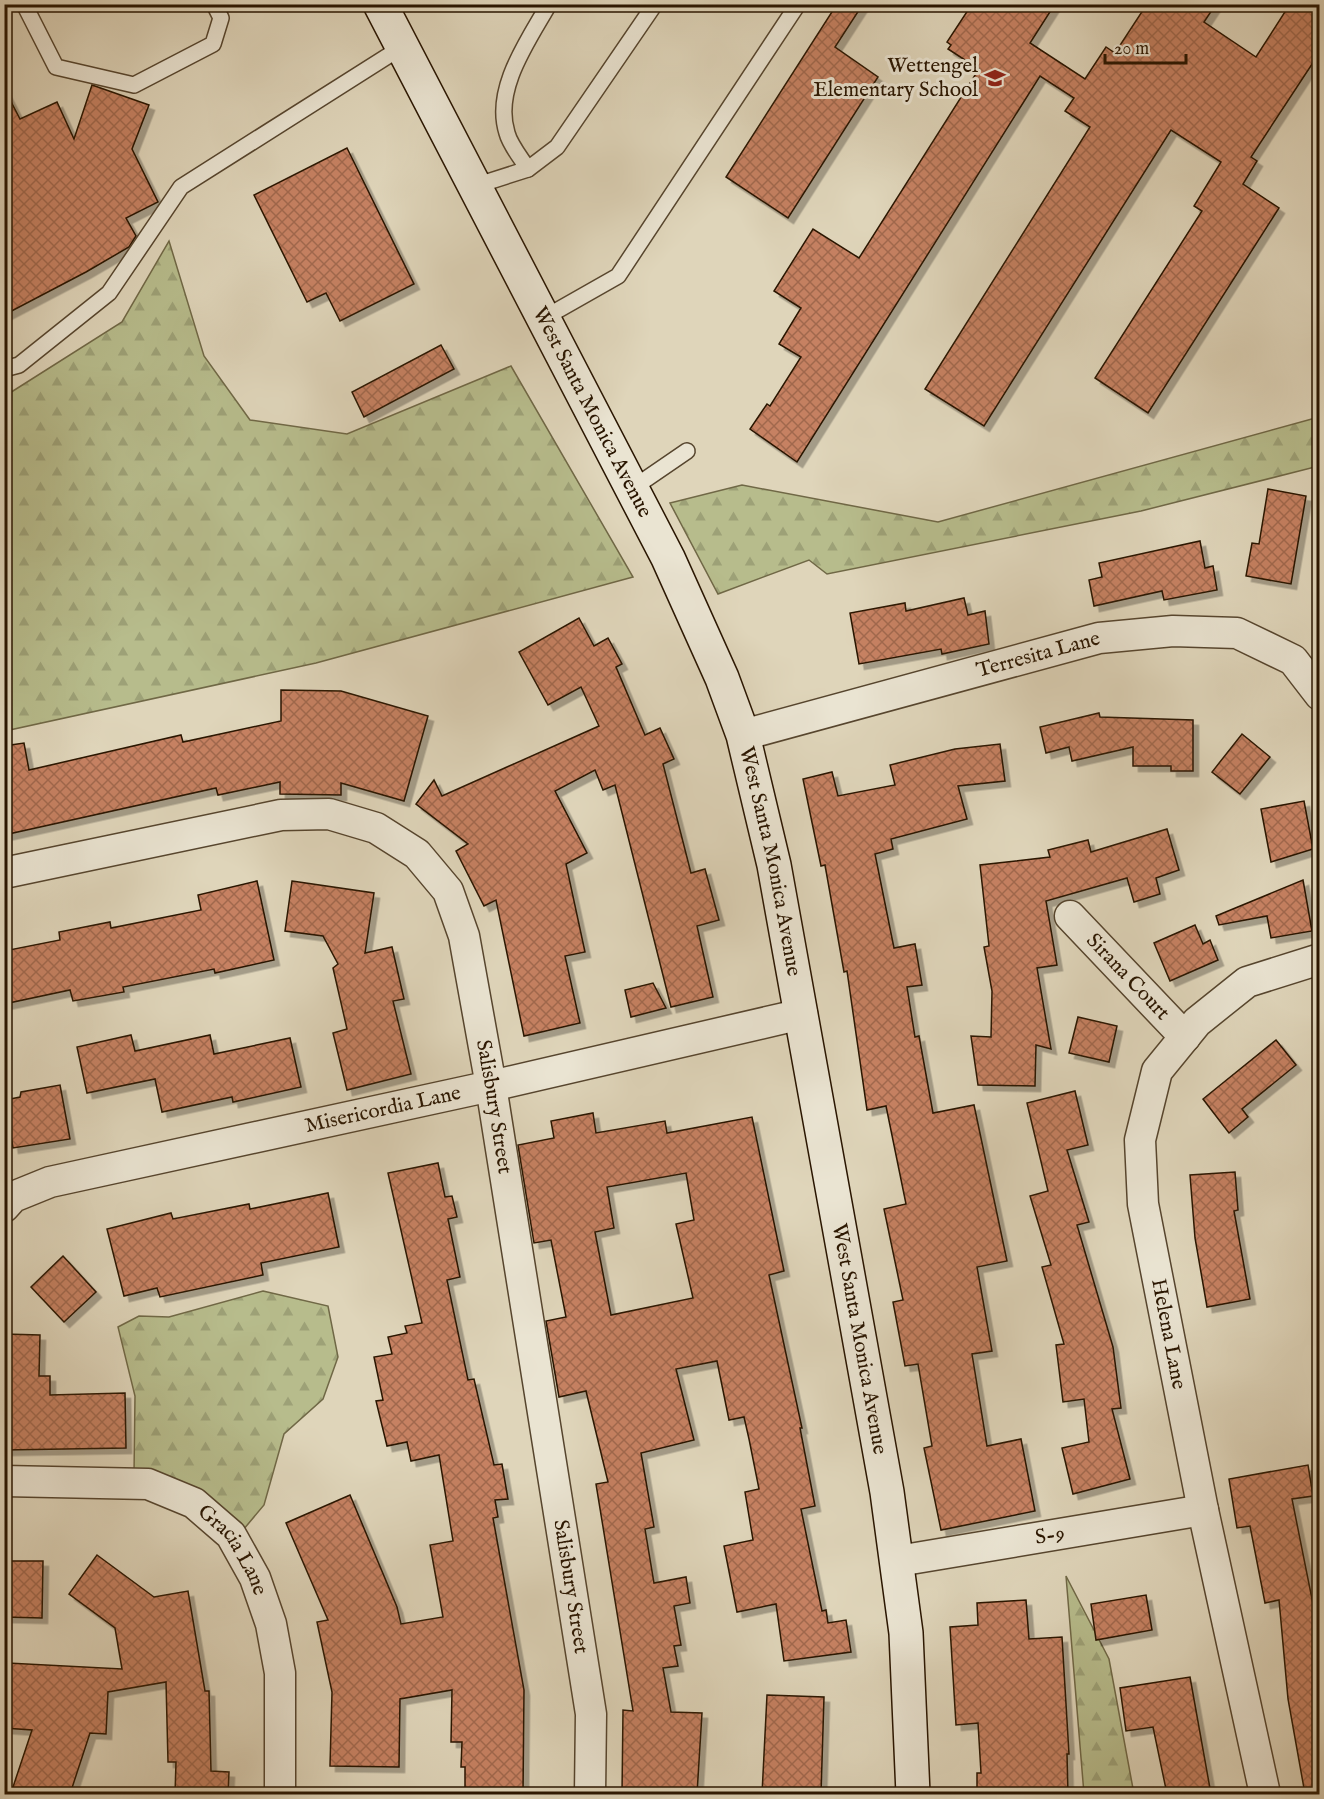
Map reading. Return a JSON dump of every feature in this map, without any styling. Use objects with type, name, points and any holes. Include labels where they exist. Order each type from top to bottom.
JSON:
[{"type":"main road","name":"West Santa Monica Avenue","points":[[380,4],[633,488],[696,619],[743,735],[774,865],[802,1014],[898,1561],[909,1675],[913,1794]]},
{"type":"street","name":"Terresita Lane","points":[[743,735],[1099,638],[1173,631],[1237,633],[1293,660],[1320,695]]},
{"type":"street","name":"Salisbury Street","points":[[4,873],[281,815],[329,814],[376,828],[417,854],[448,891],[464,936],[491,1086],[591,1714],[590,1794]]},
{"type":"street","name":"Sirana Court","points":[[1070,916],[1185,1037]]},
{"type":"street","name":"Helena Lane","points":[[1265,1794],[1203,1510],[1143,1204],[1140,1140],[1157,1071],[1197,1022],[1247,982],[1320,959]]},
{"type":"street","name":"Misericordia Lane","points":[[4,1207],[13,1197],[50,1182],[491,1086],[802,1014]]},
{"type":"street","name":"Gracia Lane","points":[[4,1481],[148,1484],[194,1503],[231,1535],[255,1578],[272,1624],[280,1673],[280,1794]]},
{"type":"street","name":"S-9","points":[[898,1561],[1203,1510]]},
{"type":"lane","points":[[24,4],[56,67],[134,85],[213,44],[221,18],[214,4]]},
{"type":"lane","points":[[528,169],[507,135],[502,106],[522,50],[549,4]]},
{"type":"lane","points":[[475,186],[528,169],[557,147],[655,4]]},
{"type":"lane","points":[[544,318],[618,276],[798,4]]},
{"type":"lane","points":[[4,369],[19,364],[109,293],[181,187],[402,47]]},
{"type":"lane","points":[[633,488],[687,451]]},
{"type":"green space","points":[[169,241],[204,356],[250,420],[347,434],[511,366],[633,577],[316,663],[5,731],[5,396],[122,322]]},
{"type":"green space","points":[[1319,417],[1319,466],[1141,511],[827,574],[809,560],[718,594],[670,503],[742,485],[938,522]]},
{"type":"green space","points":[[263,1291],[328,1306],[338,1357],[323,1399],[284,1434],[264,1505],[238,1536],[134,1475],[135,1396],[118,1327],[139,1316],[169,1317]]},
{"type":"green space","points":[[1066,1576],[1109,1659],[1134,1794],[1084,1794]]},
{"type":"building","points":[[837,4],[863,4],[835,47],[878,77],[788,218],[726,177]]},
{"type":"building","points":[[972,4],[1055,4],[1030,43],[1085,79],[1106,47],[1115,53],[1147,4],[1216,4],[1204,22],[1256,57],[1290,4],[1320,4],[1320,52],[1251,157],[1257,161],[1243,184],[1279,208],[1148,413],[1095,378],[1202,211],[1194,206],[1221,162],[1171,130],[984,426],[925,389],[1090,127],[1065,111],[1074,98],[1040,76],[797,462],[750,429],[767,404],[770,406],[801,357],[779,344],[801,308],[774,291],[813,229],[859,258],[979,69],[948,49],[951,45],[947,42]]},
{"type":"building","points":[[92,85],[149,105],[132,149],[158,202],[126,218],[136,236],[129,247],[4,315],[4,88],[20,119],[57,102],[74,139]]},
{"type":"building","points":[[347,148],[414,284],[340,321],[326,293],[307,302],[254,195]]},
{"type":"building","points":[[441,345],[454,369],[364,417],[352,392]]},
{"type":"building","points":[[1268,489],[1306,496],[1291,584],[1246,576],[1252,543],[1259,544]]},
{"type":"building","points":[[1200,541],[1205,568],[1213,566],[1217,590],[1164,600],[1162,591],[1094,606],[1089,580],[1102,577],[1099,563]]},
{"type":"building","points":[[964,598],[968,615],[985,611],[989,644],[942,654],[941,649],[859,664],[850,613],[905,603],[906,611]]},
{"type":"building","points":[[579,618],[594,646],[608,638],[622,664],[616,667],[645,735],[660,728],[674,759],[663,764],[691,873],[705,869],[719,920],[697,926],[713,997],[671,1007],[615,785],[603,790],[595,770],[555,791],[587,853],[566,864],[585,952],[565,956],[580,1023],[524,1036],[496,900],[484,906],[456,851],[468,844],[416,804],[434,780],[442,796],[599,726],[581,687],[548,705],[519,652]]},
{"type":"building","points":[[281,690],[341,691],[428,716],[404,801],[341,783],[341,795],[280,794],[280,782],[218,795],[216,788],[4,835],[4,746],[24,743],[29,770],[181,735],[183,742],[281,721]]},
{"type":"building","points":[[1099,713],[1100,717],[1193,720],[1193,771],[1171,771],[1171,766],[1133,766],[1133,747],[1072,761],[1069,747],[1046,753],[1040,727]]},
{"type":"building","points":[[1242,734],[1270,757],[1240,794],[1212,772]]},
{"type":"building","points":[[1000,744],[1005,781],[958,786],[967,819],[891,839],[893,849],[875,854],[894,948],[915,944],[922,985],[907,987],[915,1037],[919,1036],[933,1113],[974,1105],[1007,1261],[977,1267],[992,1351],[972,1354],[987,1446],[1021,1439],[1035,1511],[941,1530],[924,1448],[932,1446],[918,1364],[905,1366],[893,1302],[903,1300],[884,1209],[906,1204],[886,1106],[867,1110],[847,971],[844,972],[825,865],[821,866],[803,779],[832,772],[838,796],[895,785],[890,765],[955,749]]},
{"type":"building","points":[[1304,801],[1313,849],[1271,862],[1261,809]]},
{"type":"building","points":[[1167,829],[1179,870],[1156,878],[1160,894],[1134,902],[1127,878],[1046,901],[1057,965],[1037,968],[1051,1049],[1036,1045],[1035,1086],[978,1085],[971,1036],[991,1037],[992,991],[984,947],[989,946],[980,865],[1050,857],[1048,850],[1088,840],[1091,852]]},
{"type":"building","points":[[1303,880],[1312,931],[1271,938],[1267,916],[1219,925],[1216,916]]},
{"type":"building","points":[[257,881],[274,960],[215,973],[214,969],[123,987],[124,992],[73,1001],[70,990],[4,1004],[4,951],[60,940],[59,932],[110,922],[111,928],[201,910],[198,895]]},
{"type":"building","points":[[292,881],[374,893],[365,953],[392,947],[404,999],[393,1001],[411,1074],[347,1090],[333,1033],[347,1029],[333,968],[338,964],[323,936],[285,931]]},
{"type":"building","points":[[1195,925],[1203,944],[1210,940],[1218,960],[1170,981],[1154,943]]},
{"type":"building","points":[[653,983],[666,1008],[631,1017],[625,990]]},
{"type":"building","points":[[1078,1017],[1117,1026],[1109,1062],[1069,1053]]},
{"type":"building","points":[[131,1035],[135,1051],[210,1035],[214,1054],[290,1038],[301,1087],[233,1102],[232,1097],[162,1112],[155,1079],[87,1093],[77,1047]]},
{"type":"building","points":[[1276,1040],[1296,1065],[1242,1109],[1248,1117],[1229,1133],[1203,1099]]},
{"type":"building","points":[[60,1085],[70,1139],[13,1148],[5,1100],[20,1097],[21,1092]]},
{"type":"building","points":[[1075,1091],[1088,1145],[1067,1150],[1089,1222],[1077,1225],[1113,1347],[1121,1408],[1112,1409],[1130,1479],[1073,1494],[1062,1448],[1089,1442],[1084,1399],[1063,1402],[1056,1345],[1064,1344],[1042,1267],[1051,1265],[1030,1196],[1048,1191],[1027,1103]]},
{"type":"building","points":[[593,1113],[596,1133],[665,1121],[667,1133],[752,1117],[784,1271],[769,1275],[802,1428],[800,1428],[815,1506],[801,1509],[822,1611],[826,1610],[828,1623],[846,1620],[851,1652],[784,1661],[776,1604],[737,1612],[724,1546],[753,1540],[745,1492],[759,1489],[744,1417],[729,1420],[717,1361],[676,1369],[694,1440],[641,1453],[654,1527],[645,1529],[654,1583],[686,1577],[690,1603],[674,1606],[681,1645],[674,1646],[678,1666],[663,1668],[671,1712],[702,1713],[697,1794],[622,1794],[623,1710],[633,1711],[596,1484],[608,1482],[586,1391],[559,1397],[546,1321],[566,1317],[551,1240],[534,1243],[518,1145],[554,1138],[551,1121]],"holes":[[[686,1173],[694,1220],[676,1224],[693,1298],[611,1315],[595,1232],[614,1228],[607,1187]]]},
{"type":"building","points":[[438,1163],[445,1197],[452,1196],[457,1217],[448,1219],[460,1277],[447,1280],[468,1380],[474,1379],[494,1465],[502,1464],[508,1499],[495,1500],[498,1517],[493,1518],[524,1690],[523,1794],[465,1794],[465,1767],[461,1767],[462,1742],[451,1742],[452,1690],[400,1699],[399,1767],[330,1766],[332,1692],[317,1622],[328,1620],[286,1523],[350,1495],[397,1607],[401,1624],[443,1617],[430,1545],[453,1541],[439,1455],[411,1461],[407,1442],[387,1446],[376,1401],[383,1400],[374,1357],[392,1354],[388,1337],[407,1333],[405,1326],[422,1323],[388,1173]]},
{"type":"building","points":[[1235,1172],[1238,1210],[1234,1211],[1250,1299],[1207,1307],[1195,1238],[1190,1175]]},
{"type":"building","points":[[328,1193],[339,1247],[261,1263],[263,1275],[160,1297],[157,1288],[124,1296],[107,1229],[171,1213],[173,1219],[249,1204],[250,1209]]},
{"type":"building","points":[[63,1256],[96,1292],[64,1322],[31,1287]]},
{"type":"building","points":[[4,1334],[40,1335],[39,1376],[50,1376],[50,1395],[125,1393],[126,1448],[4,1450]]},
{"type":"building","points":[[1308,1465],[1313,1496],[1292,1499],[1315,1614],[1320,1613],[1320,1794],[1305,1794],[1288,1699],[1279,1600],[1265,1603],[1250,1526],[1237,1528],[1229,1479]]},
{"type":"building","points":[[97,1555],[154,1597],[188,1591],[205,1691],[209,1691],[211,1771],[229,1772],[228,1794],[175,1794],[176,1762],[168,1762],[166,1682],[108,1692],[106,1734],[90,1733],[70,1794],[23,1794],[12,1790],[32,1730],[4,1728],[8,1663],[122,1669],[115,1628],[69,1594]]},
{"type":"building","points":[[4,1561],[43,1561],[42,1618],[4,1617]]},
{"type":"building","points":[[1146,1595],[1152,1630],[1096,1640],[1091,1604]]},
{"type":"building","points":[[1026,1600],[1029,1639],[1062,1637],[1069,1754],[1067,1754],[1068,1794],[977,1794],[977,1773],[981,1773],[978,1723],[956,1725],[950,1627],[978,1625],[977,1603]]},
{"type":"building","points":[[1190,1677],[1211,1794],[1167,1794],[1153,1727],[1126,1731],[1120,1688]]},
{"type":"building","points":[[767,1695],[824,1697],[821,1794],[762,1794]]},
{"type":"place","name":"Wettengel Elementary School","points":[[995,78]]}]
